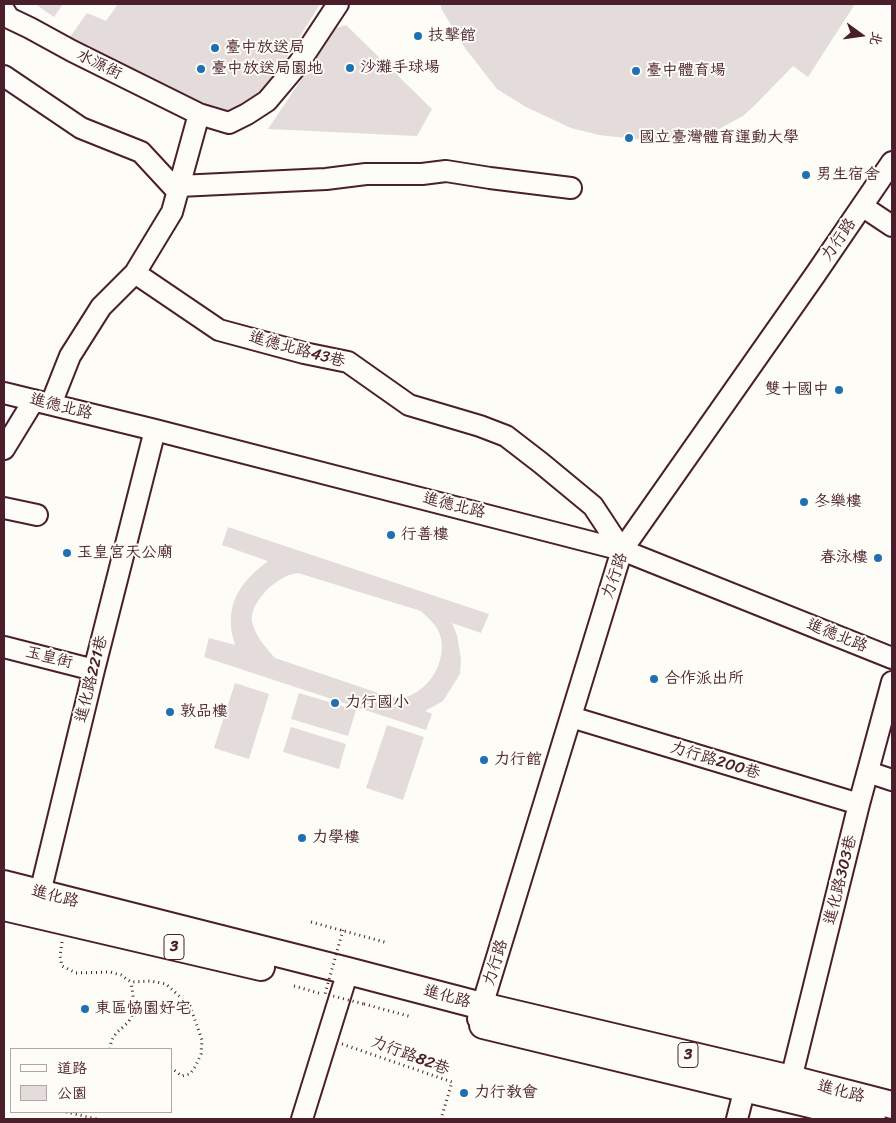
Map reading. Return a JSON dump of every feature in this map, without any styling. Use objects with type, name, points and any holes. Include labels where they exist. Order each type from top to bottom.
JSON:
[{"type":"main road","name":"進化路","points":[[4,884],[40,893],[339,984]]},
{"type":"main road","name":"進化路","points":[[4,907],[480,1015],[792,1079],[892,1105]]},
{"type":"main road","name":"進化路","points":[[480,1015],[745,1088],[872,1119]]},
{"type":"street","name":"水源街","points":[[4,10],[9,18],[72,51],[199,114],[228,123],[248,114],[267,101],[299,63],[338,4]]},
{"type":"street","points":[[4,76],[81,128],[142,152],[179,189],[326,179],[366,174],[422,174],[446,171],[571,188]]},
{"type":"street","points":[[4,449],[42,402],[101,307],[135,274],[172,212],[199,114]]},
{"type":"street","name":"力行路","points":[[480,1015],[622,550],[892,162]]},
{"type":"street","points":[[862,206],[892,226]]},
{"type":"street","name":"進德北路43巷","points":[[135,274],[219,330],[348,362],[409,405],[480,426],[506,436],[541,462],[593,506],[622,550]]},
{"type":"street","name":"進德北路","points":[[4,393],[622,550],[892,658]]},
{"type":"street","name":"進化路221巷","points":[[40,893],[155,430]]},
{"type":"street","points":[[4,508],[37,515]]},
{"type":"street","name":"玉皇街","points":[[4,647],[94,670]]},
{"type":"street","name":"進化路303巷","points":[[792,1079],[859,804],[892,682]]},
{"type":"street","name":"力行路200巷","points":[[571,718],[859,804]]},
{"type":"street","points":[[868,772],[892,780]]},
{"type":"street","points":[[4,900],[40,893]]},
{"type":"street","points":[[302,1119],[328,1039],[339,984]]},
{"type":"street","points":[[737,1119],[745,1088]]},
{"type":"path","points":[[65,921],[60,956],[62,966],[76,973],[110,972],[120,975],[131,982],[151,981],[166,984],[190,1006],[202,1040],[201,1054],[190,1074],[182,1076],[172,1069]]},
{"type":"path","points":[[311,922],[388,942]]},
{"type":"path","points":[[339,984],[343,930]]},
{"type":"path","points":[[110,1048],[110,1041],[129,1022],[134,999],[131,982]]},
{"type":"path","points":[[294,986],[339,984],[364,1004],[412,1017]]},
{"type":"path","name":"力行路82巷","points":[[328,1039],[452,1082],[440,1119]]},
{"type":"path","points":[[70,1113],[97,1119]]},
{"type":"green space","points":[[35,4],[63,4],[54,17]]},
{"type":"green space","name":"臺中放送局園地","points":[[118,4],[320,4],[263,96],[230,112],[200,109],[67,41],[87,13],[106,21]]},
{"type":"green space","name":"臺中體育場","points":[[440,4],[855,4],[808,77],[793,66],[743,116],[706,136],[643,140],[599,135],[571,128],[526,107],[497,89],[465,48]]},
{"type":"green space","name":"沙灘手球場","points":[[346,25],[432,109],[417,136],[268,129],[336,28]]},
{"type":"green space","points":[[228,527],[489,614],[481,633],[452,623],[457,635],[461,659],[460,674],[443,701],[425,711],[432,714],[426,730],[204,657],[209,638],[235,645],[231,629],[231,615],[236,597],[246,581],[268,561],[222,545]],"holes":[[[298,573],[421,611],[439,631],[442,644],[441,654],[439,663],[429,681],[423,688],[406,697],[390,697],[275,658],[258,637],[252,621],[252,615],[257,602],[267,590],[285,577]]]},
{"type":"green space","points":[[235,683],[269,694],[249,759],[214,748]]},
{"type":"green space","points":[[299,693],[356,710],[348,736],[291,719]]},
{"type":"green space","points":[[387,725],[424,737],[403,800],[366,788]]},
{"type":"green space","points":[[291,727],[346,744],[339,769],[283,752]]},
{"type":"place","name":"技擊館","points":[[418,36]]},
{"type":"place","name":"臺中放送局","points":[[215,48]]},
{"type":"place","name":"沙灘手球場","points":[[350,68]]},
{"type":"place","name":"臺中放送局園地","points":[[201,69]]},
{"type":"place","name":"臺中體育場","points":[[636,71]]},
{"type":"place","name":"國立臺灣體育運動大學","points":[[629,138]]},
{"type":"place","name":"男生宿舍","points":[[806,175]]},
{"type":"place","name":"雙十國中","points":[[839,390]]},
{"type":"place","name":"冬樂樓","points":[[804,502]]},
{"type":"place","name":"行善樓","points":[[391,535]]},
{"type":"place","name":"玉皇宮天公廟","points":[[67,553]]},
{"type":"place","name":"春泳樓","points":[[878,558]]},
{"type":"place","name":"合作派出所","points":[[654,679]]},
{"type":"place","name":"力行國小","points":[[335,703]]},
{"type":"place","name":"敦品樓","points":[[170,712]]},
{"type":"place","name":"力行館","points":[[484,760]]},
{"type":"place","name":"力學樓","points":[[302,838]]},
{"type":"place","name":"東區恊園好宅","points":[[85,1009]]},
{"type":"place","name":"力行教會","points":[[464,1093]]}]
